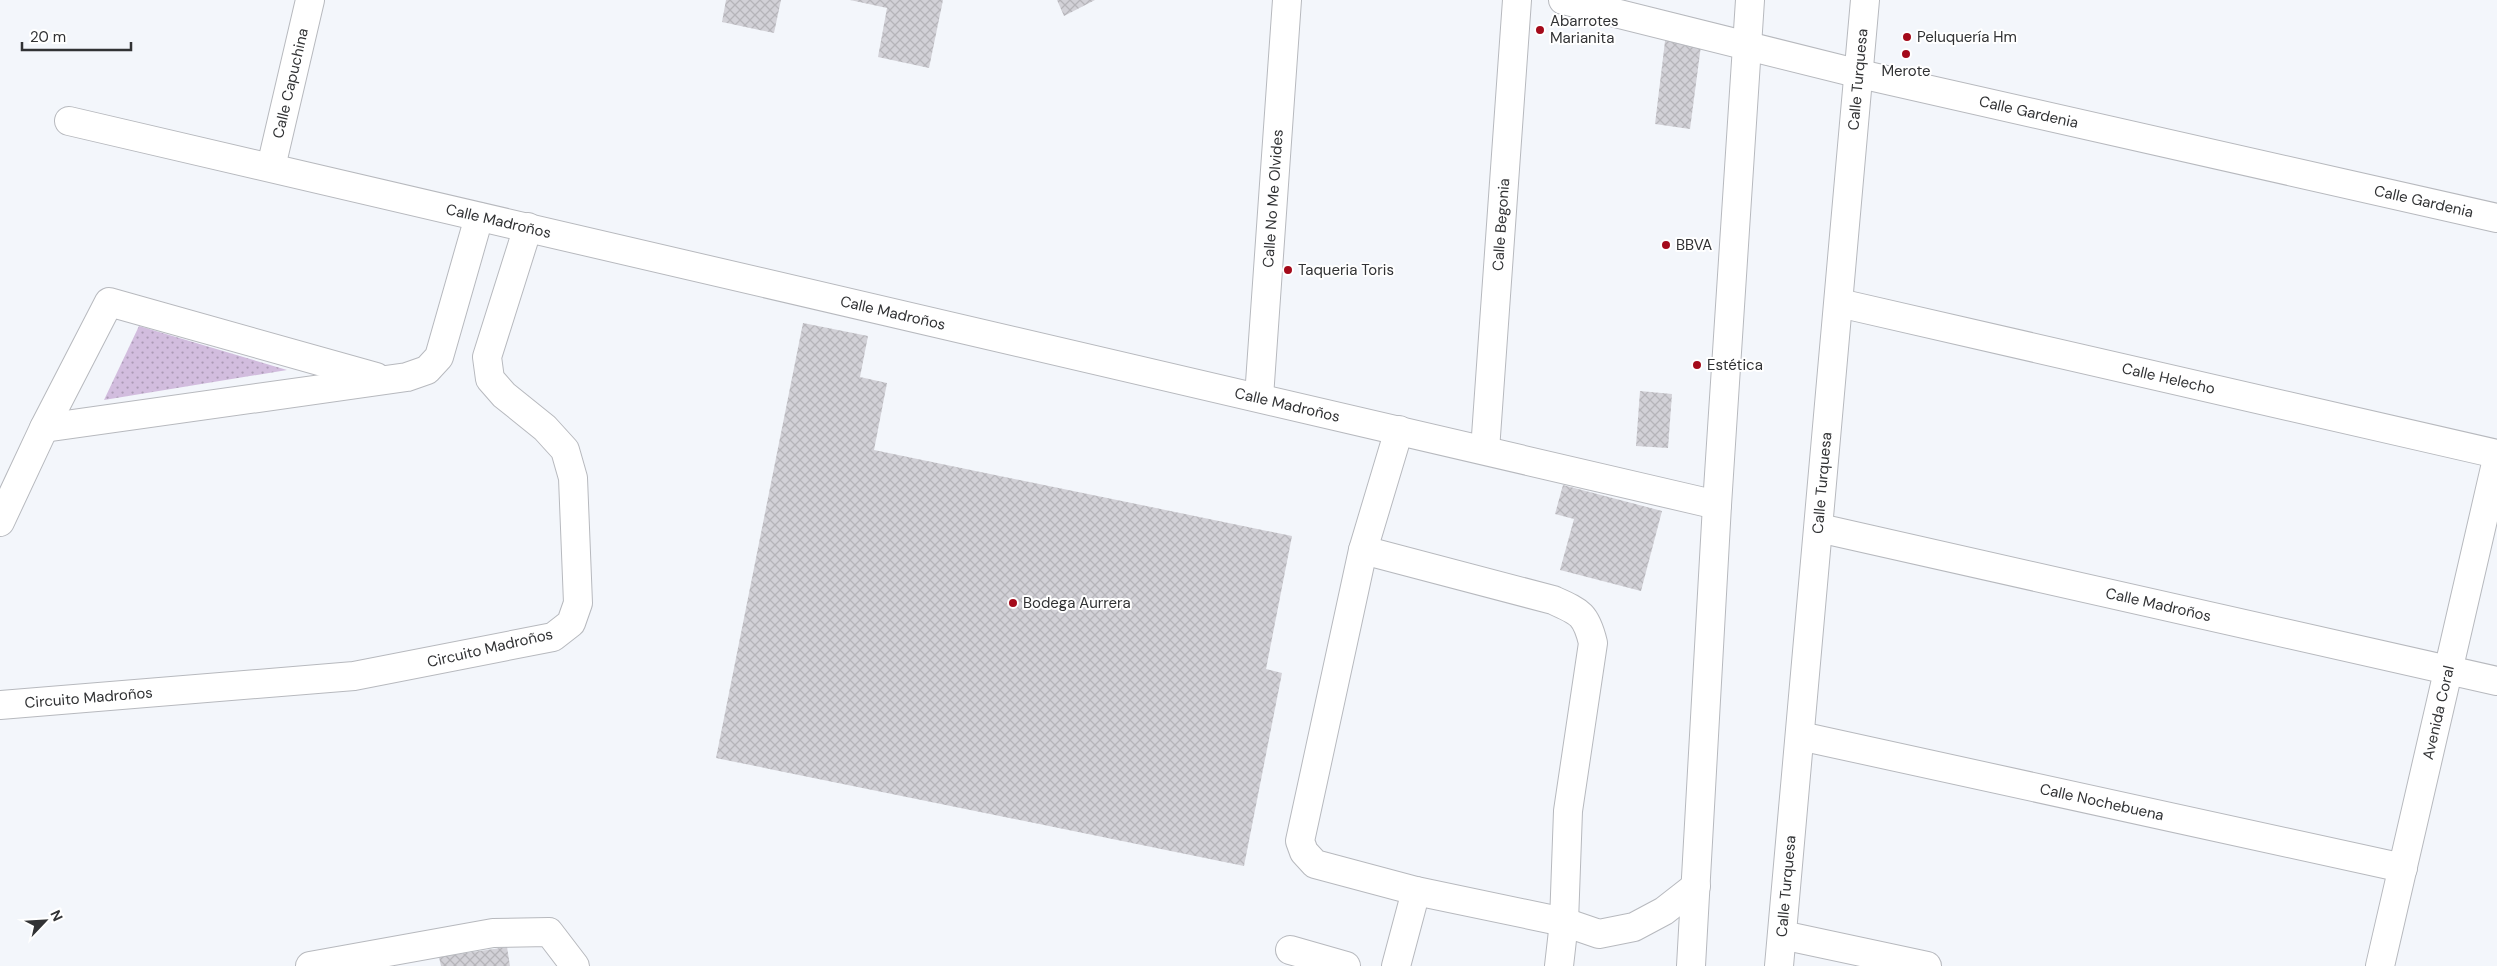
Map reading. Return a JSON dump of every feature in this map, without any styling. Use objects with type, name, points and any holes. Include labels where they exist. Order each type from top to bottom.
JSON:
[{"type":"street","name":"Calle Capuchina","points":[[272,167],[310,0]]},
{"type":"street","name":"Calle No Me Olvides","points":[[1259,397],[1287,0]]},
{"type":"street","name":"Calle Begonia","points":[[1485,450],[1517,0]]},
{"type":"street","name":"Calle Gardenia","points":[[1562,0],[1748,44],[1860,74],[2497,218]]},
{"type":"street","points":[[1691,966],[1717,505],[1750,0]]},
{"type":"street","name":"Calle Turquesa","points":[[1779,966],[1860,74],[1865,0]]},
{"type":"street","name":"Calle Madroños","points":[[69,121],[1717,505]]},
{"type":"street","points":[[44,428],[407,377],[427,370],[439,356],[479,217]]},
{"type":"street","name":"Circuito Madroños","points":[[0,705],[354,676],[553,637],[571,624],[578,603],[573,478],[565,450],[545,428],[504,395],[490,379],[487,356],[528,227]]},
{"type":"street","points":[[0,522],[44,428],[108,302],[386,380]]},
{"type":"street","name":"Calle Helecho","points":[[1839,303],[2497,454]]},
{"type":"street","points":[[1399,430],[1363,550],[1300,841],[1304,852],[1315,864],[1416,891],[1564,922],[1599,934],[1634,927],[1664,911],[1696,886]]},
{"type":"street","name":"Avenida Coral","points":[[2380,966],[2447,669],[2497,460]]},
{"type":"street","name":"Calle Madroños","points":[[1819,528],[2497,681]]},
{"type":"street","points":[[1363,550],[1553,600],[1574,609],[1588,622],[1593,643],[1568,811],[1564,922],[1559,966]]},
{"type":"street","name":"Calle Nochebuena","points":[[1800,736],[2403,868]]},
{"type":"street","points":[[1396,966],[1416,891]]},
{"type":"street","points":[[310,966],[493,933],[549,932],[575,966]]},
{"type":"street","points":[[1782,935],[1927,966]]},
{"type":"street","points":[[1290,950],[1346,966]]},
{"type":"shaded area","points":[[139,326],[287,370],[104,400]]},
{"type":"building","points":[[726,0],[781,0],[774,33],[722,22]]},
{"type":"building","points":[[850,0],[943,0],[929,68],[878,57],[887,8]]},
{"type":"building","points":[[1057,0],[1095,0],[1064,16]]},
{"type":"building","points":[[1666,33],[1702,38],[1690,129],[1655,124]]},
{"type":"building","name":"Bodega Aurrera","points":[[803,323],[868,336],[860,377],[887,383],[874,450],[1292,536],[1266,669],[1282,673],[1244,866],[716,758]]},
{"type":"building","points":[[1640,391],[1672,394],[1668,448],[1636,446]]},
{"type":"building","points":[[1563,485],[1662,511],[1641,591],[1560,570],[1574,519],[1555,514]]},
{"type":"building","points":[[507,947],[510,966],[441,966],[439,957]]},
{"type":"place","name":"Abarrotes Marianita","points":[[1540,30]]},
{"type":"place","name":"Peluquería Hm","points":[[1907,37]]},
{"type":"place","name":"Merote","points":[[1906,54]]},
{"type":"place","name":"BBVA","points":[[1666,245]]},
{"type":"place","name":"Taqueria Toris","points":[[1288,270]]},
{"type":"place","name":"Estética","points":[[1697,365]]},
{"type":"place","name":"Bodega Aurrera","points":[[1013,603]]}]
